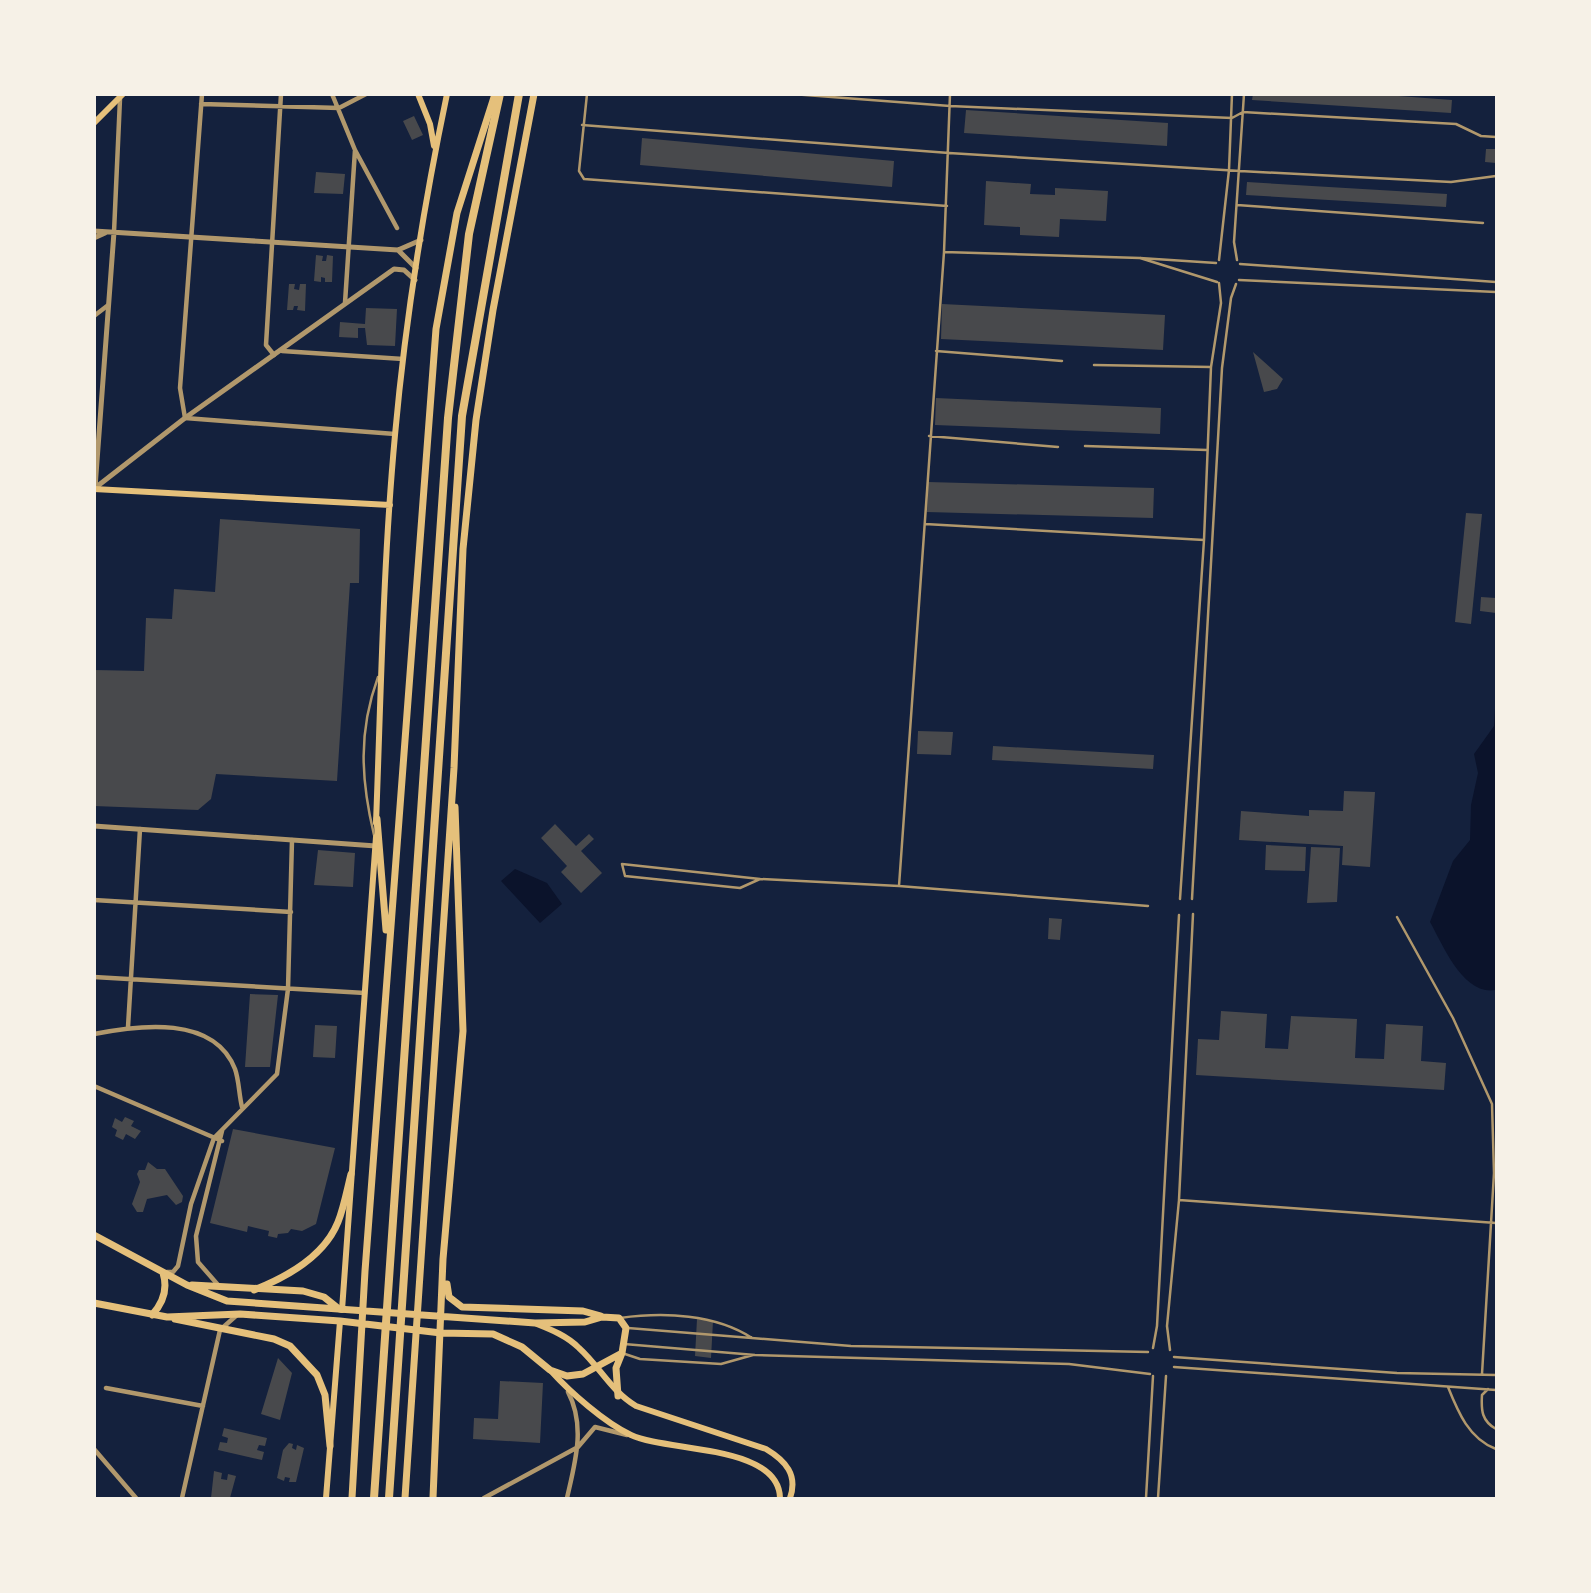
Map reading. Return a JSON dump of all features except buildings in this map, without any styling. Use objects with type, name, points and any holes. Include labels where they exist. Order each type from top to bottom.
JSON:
[{"type":"highway","points":[[374,1499],[448,418],[469,234],[497,94]]},
{"type":"highway","points":[[390,1499],[461,416],[519,94]]},
{"type":"main road","points":[[418,94],[430,124],[435,151]]},
{"type":"main road","points":[[326,1499],[376,843],[382,668],[395,434],[421,240],[447,94]]},
{"type":"main road","points":[[352,1499],[365,1270],[436,329],[457,213],[497,94]]},
{"type":"main road","points":[[405,1499],[418,1273],[454,768],[463,549],[476,420],[493,310],[534,94]]},
{"type":"main road","points":[[94,123],[122,96]]},
{"type":"main road","points":[[95,488],[390,505]]},
{"type":"main road","points":[[433,1499],[443,1259],[463,1031],[454,768]]},
{"type":"main road","points":[[377,819],[388,950]]},
{"type":"main road","points":[[254,1290],[300,1268],[322,1245],[337,1224],[351,1174]]},
{"type":"main road","points":[[94,1235],[163,1273],[227,1301],[536,1323],[585,1322],[603,1317]]},
{"type":"main road","points":[[443,1259],[449,1297],[463,1307],[583,1311],[619,1318],[626,1328],[622,1353],[615,1368],[618,1396]]},
{"type":"main road","points":[[152,1315],[161,1305],[165,1293],[163,1273]]},
{"type":"main road","points":[[187,1284],[303,1291],[324,1297],[341,1310]]},
{"type":"main road","points":[[94,1303],[274,1339],[290,1346],[317,1376],[325,1395],[330,1446]]},
{"type":"main road","points":[[167,1317],[240,1314],[340,1321],[441,1333],[493,1334],[522,1347],[550,1370],[566,1388],[632,1436],[688,1446],[759,1465],[771,1474],[779,1491],[779,1499]]},
{"type":"main road","points":[[536,1323],[562,1335],[580,1348],[618,1396],[657,1414],[766,1449],[782,1459],[792,1474],[793,1489],[790,1499]]},
{"type":"main road","points":[[550,1370],[575,1376],[622,1353]]},
{"type":"street","points":[[186,418],[180,388],[202,94]]},
{"type":"street","points":[[276,355],[269,352],[265,345],[281,94]]},
{"type":"street","points":[[332,94],[355,150],[397,228]]},
{"type":"street","points":[[201,104],[280,109],[339,108],[366,94]]},
{"type":"street","points":[[95,488],[122,96]]},
{"type":"street","points":[[345,303],[355,150]]},
{"type":"street","points":[[94,231],[398,250],[421,240]]},
{"type":"street","points":[[94,238],[111,232]]},
{"type":"street","points":[[398,250],[417,270]]},
{"type":"street","points":[[95,488],[186,418],[394,269],[404,270],[416,280]]},
{"type":"street","points":[[94,316],[107,306]]},
{"type":"street","points":[[282,351],[405,359]]},
{"type":"street","points":[[94,394],[102,388]]},
{"type":"street","points":[[186,418],[395,434]]},
{"type":"street","points":[[94,826],[376,843]]},
{"type":"street","points":[[128,1027],[140,829]]},
{"type":"street","points":[[163,1273],[173,1272],[178,1266],[191,1204],[214,1138],[276,1074],[288,989],[292,840]]},
{"type":"street","points":[[94,900],[291,912]]},
{"type":"street","points":[[94,977],[366,993]]},
{"type":"street","points":[[94,1034],[128,1027],[170,1027],[204,1035],[225,1051],[235,1069],[242,1107]]},
{"type":"street","points":[[94,1086],[222,1141]]},
{"type":"street","points":[[219,1286],[198,1262],[196,1236],[222,1141],[222,1130]]},
{"type":"street","points":[[183,1499],[220,1330],[240,1314]]},
{"type":"street","points":[[106,1388],[203,1406]]},
{"type":"street","points":[[566,1388],[576,1412],[578,1447],[567,1499]]},
{"type":"street","points":[[487,1498],[578,1447],[595,1427],[632,1436]]},
{"type":"street","points":[[94,1448],[136,1499]]},
{"type":"lane","points":[[587,94],[579,171],[584,179],[947,206]]},
{"type":"lane","points":[[792,94],[950,106],[1231,117],[1243,112],[1456,124],[1481,136],[1496,138]]},
{"type":"lane","points":[[899,886],[947,206],[950,94]]},
{"type":"lane","points":[[944,252],[1218,261],[1228,170],[1232,94]]},
{"type":"lane","points":[[1244,94],[1234,242],[1238,262],[1496,282]]},
{"type":"lane","points":[[582,125],[949,153],[1240,171],[1451,182],[1496,176]]},
{"type":"lane","points":[[1237,205],[1483,223]]},
{"type":"lane","points":[[1140,258],[1218,283],[1222,303],[1211,368],[1204,540],[1180,899]]},
{"type":"lane","points":[[1192,899],[1222,380],[1231,298],[1238,282],[1496,292]]},
{"type":"lane","points":[[936,351],[1062,361]]},
{"type":"lane","points":[[1094,365],[1211,368]]},
{"type":"lane","points":[[929,436],[1058,447]]},
{"type":"lane","points":[[1085,446],[1207,450]]},
{"type":"lane","points":[[925,524],[1204,540]]},
{"type":"lane","points":[[376,843],[363,789],[368,705],[382,668]]},
{"type":"lane","points":[[760,879],[740,888],[625,876],[622,863],[760,879],[899,886],[1148,906]]},
{"type":"lane","points":[[1170,1350],[1167,1326],[1179,1200],[1193,914]]},
{"type":"lane","points":[[1153,1348],[1157,1326],[1179,915]]},
{"type":"lane","points":[[1397,918],[1453,1018],[1492,1104],[1495,1173],[1482,1374]]},
{"type":"lane","points":[[1179,1200],[1496,1223]]},
{"type":"lane","points":[[619,1318],[643,1315],[704,1319],[733,1325],[755,1340]]},
{"type":"lane","points":[[626,1328],[755,1340],[878,1346],[1148,1352]]},
{"type":"lane","points":[[624,1344],[755,1354],[1069,1364],[1152,1375],[1146,1499]]},
{"type":"lane","points":[[622,1353],[640,1359],[721,1364],[755,1354]]},
{"type":"lane","points":[[1174,1357],[1396,1373],[1496,1375]]},
{"type":"lane","points":[[1174,1367],[1496,1390]]},
{"type":"lane","points":[[1158,1499],[1166,1376]]},
{"type":"lane","points":[[1448,1387],[1464,1423],[1476,1436],[1496,1450]]},
{"type":"lane","points":[[1488,1389],[1482,1395],[1481,1412],[1487,1424],[1496,1430]]},
{"type":"water","points":[[1496,691],[1496,990],[1484,990],[1464,977],[1456,967],[1430,922],[1453,861],[1470,840],[1471,805],[1478,773],[1474,754],[1494,726]]},
{"type":"water","points":[[515,869],[547,883],[562,904],[540,923],[501,881]]}]
